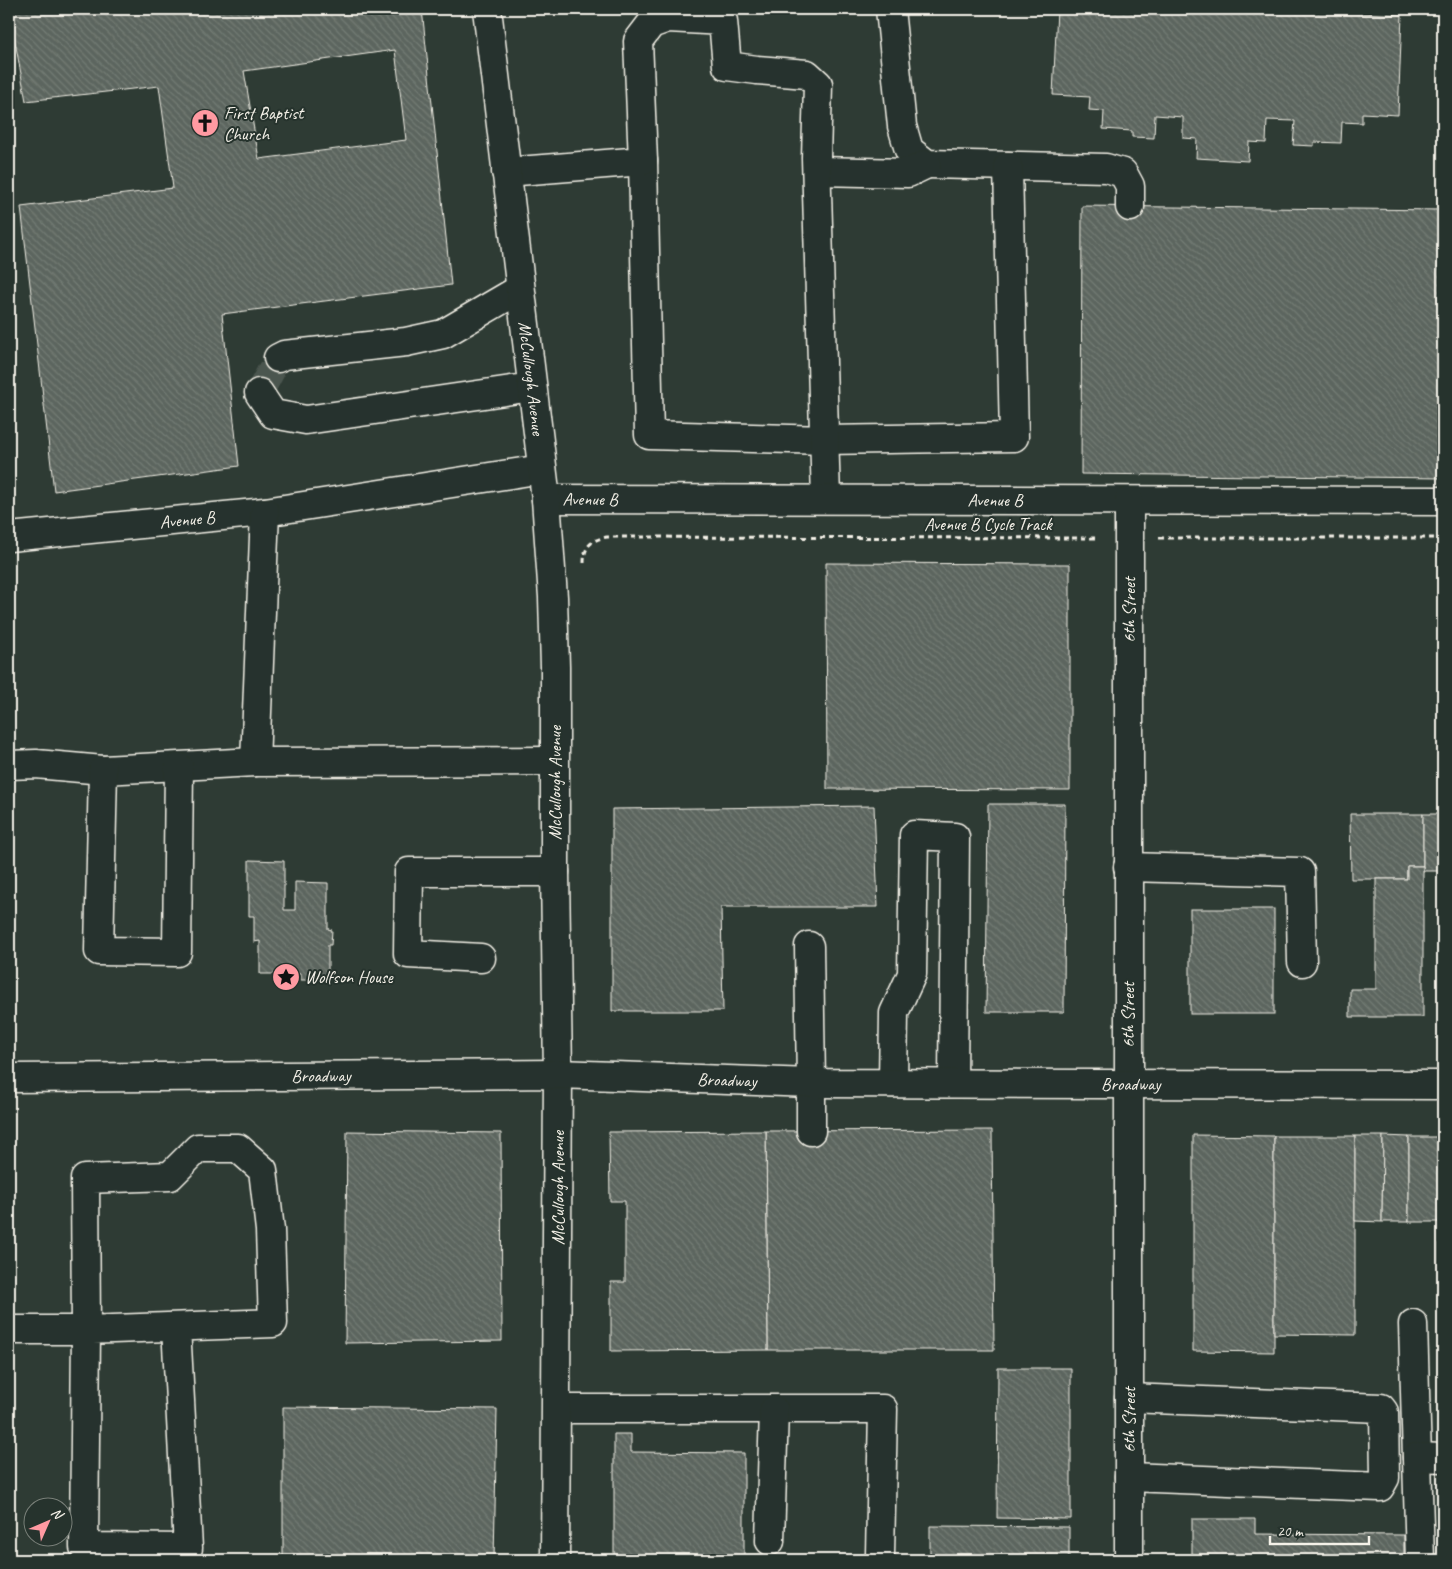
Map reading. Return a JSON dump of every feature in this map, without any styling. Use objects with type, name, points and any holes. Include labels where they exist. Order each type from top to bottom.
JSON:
[{"type":"main road","name":"McCullough Avenue","points":[[487,9],[546,499],[553,597],[558,1074],[555,1560]]},
{"type":"main road","points":[[890,9],[902,126],[909,150],[927,164]]},
{"type":"main road","points":[[826,499],[825,440],[817,171],[818,84],[808,74],[727,66],[723,21],[668,18],[651,24],[638,41],[643,162],[649,435],[825,440],[1014,437],[1008,166]]},
{"type":"main road","points":[[506,172],[643,162]]},
{"type":"main road","points":[[817,171],[908,173],[927,164],[1106,168],[1123,174],[1130,186],[1130,206]]},
{"type":"main road","points":[[278,358],[284,355],[406,342],[443,334],[520,289]]},
{"type":"main road","points":[[259,392],[273,414],[306,420],[532,387]]},
{"type":"main road","name":"Avenue B","points":[[9,536],[265,512],[542,469]]},
{"type":"main road","name":"Avenue B","points":[[546,499],[1443,501]]},
{"type":"main road","name":"6th Street","points":[[1129,501],[1129,1560]]},
{"type":"main road","points":[[255,762],[265,512]]},
{"type":"main road","points":[[9,765],[36,764],[103,770],[255,762],[554,761]]},
{"type":"main road","points":[[103,770],[100,951],[177,952],[179,767]]},
{"type":"main road","points":[[893,1083],[894,1013],[912,974],[914,835],[956,836],[953,1083]]},
{"type":"main road","points":[[1128,867],[1300,872],[1302,962]]},
{"type":"main road","points":[[480,958],[408,954],[409,872],[555,872]]},
{"type":"main road","points":[[809,946],[811,1131]]},
{"type":"main road","name":"Broadway","points":[[9,1078],[558,1074],[811,1083],[1443,1085]]},
{"type":"main road","points":[[9,1330],[86,1330],[176,1328],[273,1323],[270,1230],[263,1170],[238,1148],[198,1148],[170,1176],[85,1179],[86,1330],[84,1547],[188,1548],[176,1328]]},
{"type":"main road","points":[[1413,1324],[1430,1457],[1420,1560]]},
{"type":"main road","points":[[1129,1398],[1382,1408],[1384,1412],[1385,1478],[1380,1486],[1129,1476]]},
{"type":"main road","points":[[557,1409],[883,1409],[880,1555]]},
{"type":"main road","points":[[770,1542],[774,1410]]},
{"type":"path","name":"Avenue B Cycle Track","points":[[584,565],[585,549],[597,538],[607,537],[1443,538]]},
{"type":"building","points":[[9,9],[422,9],[451,285],[222,314],[239,466],[54,491],[21,207],[173,188],[159,86],[26,101]],"holes":[[[395,50],[406,140],[259,159],[244,71]]]},
{"type":"building","points":[[1057,9],[1278,9],[1402,15],[1398,115],[1362,113],[1362,123],[1342,122],[1341,143],[1314,142],[1314,146],[1293,145],[1295,121],[1267,120],[1266,143],[1249,142],[1248,161],[1196,158],[1197,139],[1183,138],[1183,117],[1155,115],[1154,138],[1132,137],[1132,131],[1103,129],[1104,111],[1089,110],[1090,97],[1053,95]]},
{"type":"building","points":[[1082,206],[1443,210],[1443,478],[1081,474]]},
{"type":"building","points":[[826,563],[1070,564],[1070,790],[827,789]]},
{"type":"building","points":[[988,804],[1065,804],[1064,1012],[986,1012]]},
{"type":"building","points":[[874,806],[878,907],[721,907],[723,1011],[612,1011],[612,809]]},
{"type":"building","points":[[1350,814],[1423,814],[1423,866],[1407,866],[1407,879],[1351,879]]},
{"type":"building","points":[[1423,814],[1443,814],[1443,871],[1423,871]]},
{"type":"building","points":[[249,860],[284,861],[284,910],[295,910],[295,882],[328,883],[328,929],[332,930],[331,945],[328,945],[328,980],[301,980],[301,974],[260,974],[260,941],[254,942],[254,916],[249,916]]},
{"type":"building","points":[[1407,866],[1423,866],[1423,1017],[1350,1017],[1350,989],[1376,989],[1376,879],[1407,879]]},
{"type":"building","points":[[1190,909],[1274,909],[1274,1014],[1190,1014]]},
{"type":"building","points":[[992,1130],[994,1350],[768,1350],[766,1131]]},
{"type":"building","points":[[347,1131],[501,1133],[502,1341],[345,1343]]},
{"type":"building","points":[[766,1131],[768,1350],[611,1351],[611,1282],[625,1282],[625,1201],[610,1201],[609,1132]]},
{"type":"building","points":[[1193,1135],[1274,1136],[1274,1352],[1193,1351]]},
{"type":"building","points":[[1274,1136],[1355,1136],[1355,1335],[1274,1334]]},
{"type":"building","points":[[1355,1136],[1383,1136],[1382,1222],[1355,1221]]},
{"type":"building","points":[[1383,1136],[1409,1137],[1409,1222],[1382,1222]]},
{"type":"building","points":[[1409,1137],[1440,1137],[1440,1222],[1409,1222]]},
{"type":"building","points":[[1440,1137],[1443,1137],[1443,1328],[1440,1328]]},
{"type":"building","points":[[998,1368],[1071,1368],[1071,1519],[997,1518]]},
{"type":"building","points":[[283,1407],[497,1409],[494,1560],[283,1560]]},
{"type":"building","points":[[614,1434],[631,1434],[631,1452],[744,1453],[744,1560],[614,1560]]},
{"type":"building","points":[[1192,1519],[1255,1519],[1255,1534],[1404,1535],[1404,1560],[1192,1560]]},
{"type":"building","points":[[930,1526],[1069,1527],[1069,1560],[930,1560]]},
{"type":"tunnel","points":[[259,393],[278,358]]},
{"type":"place","name":"First Baptist Church","points":[[205,123]]},
{"type":"place","name":"Wolfson House","points":[[286,977]]}]
